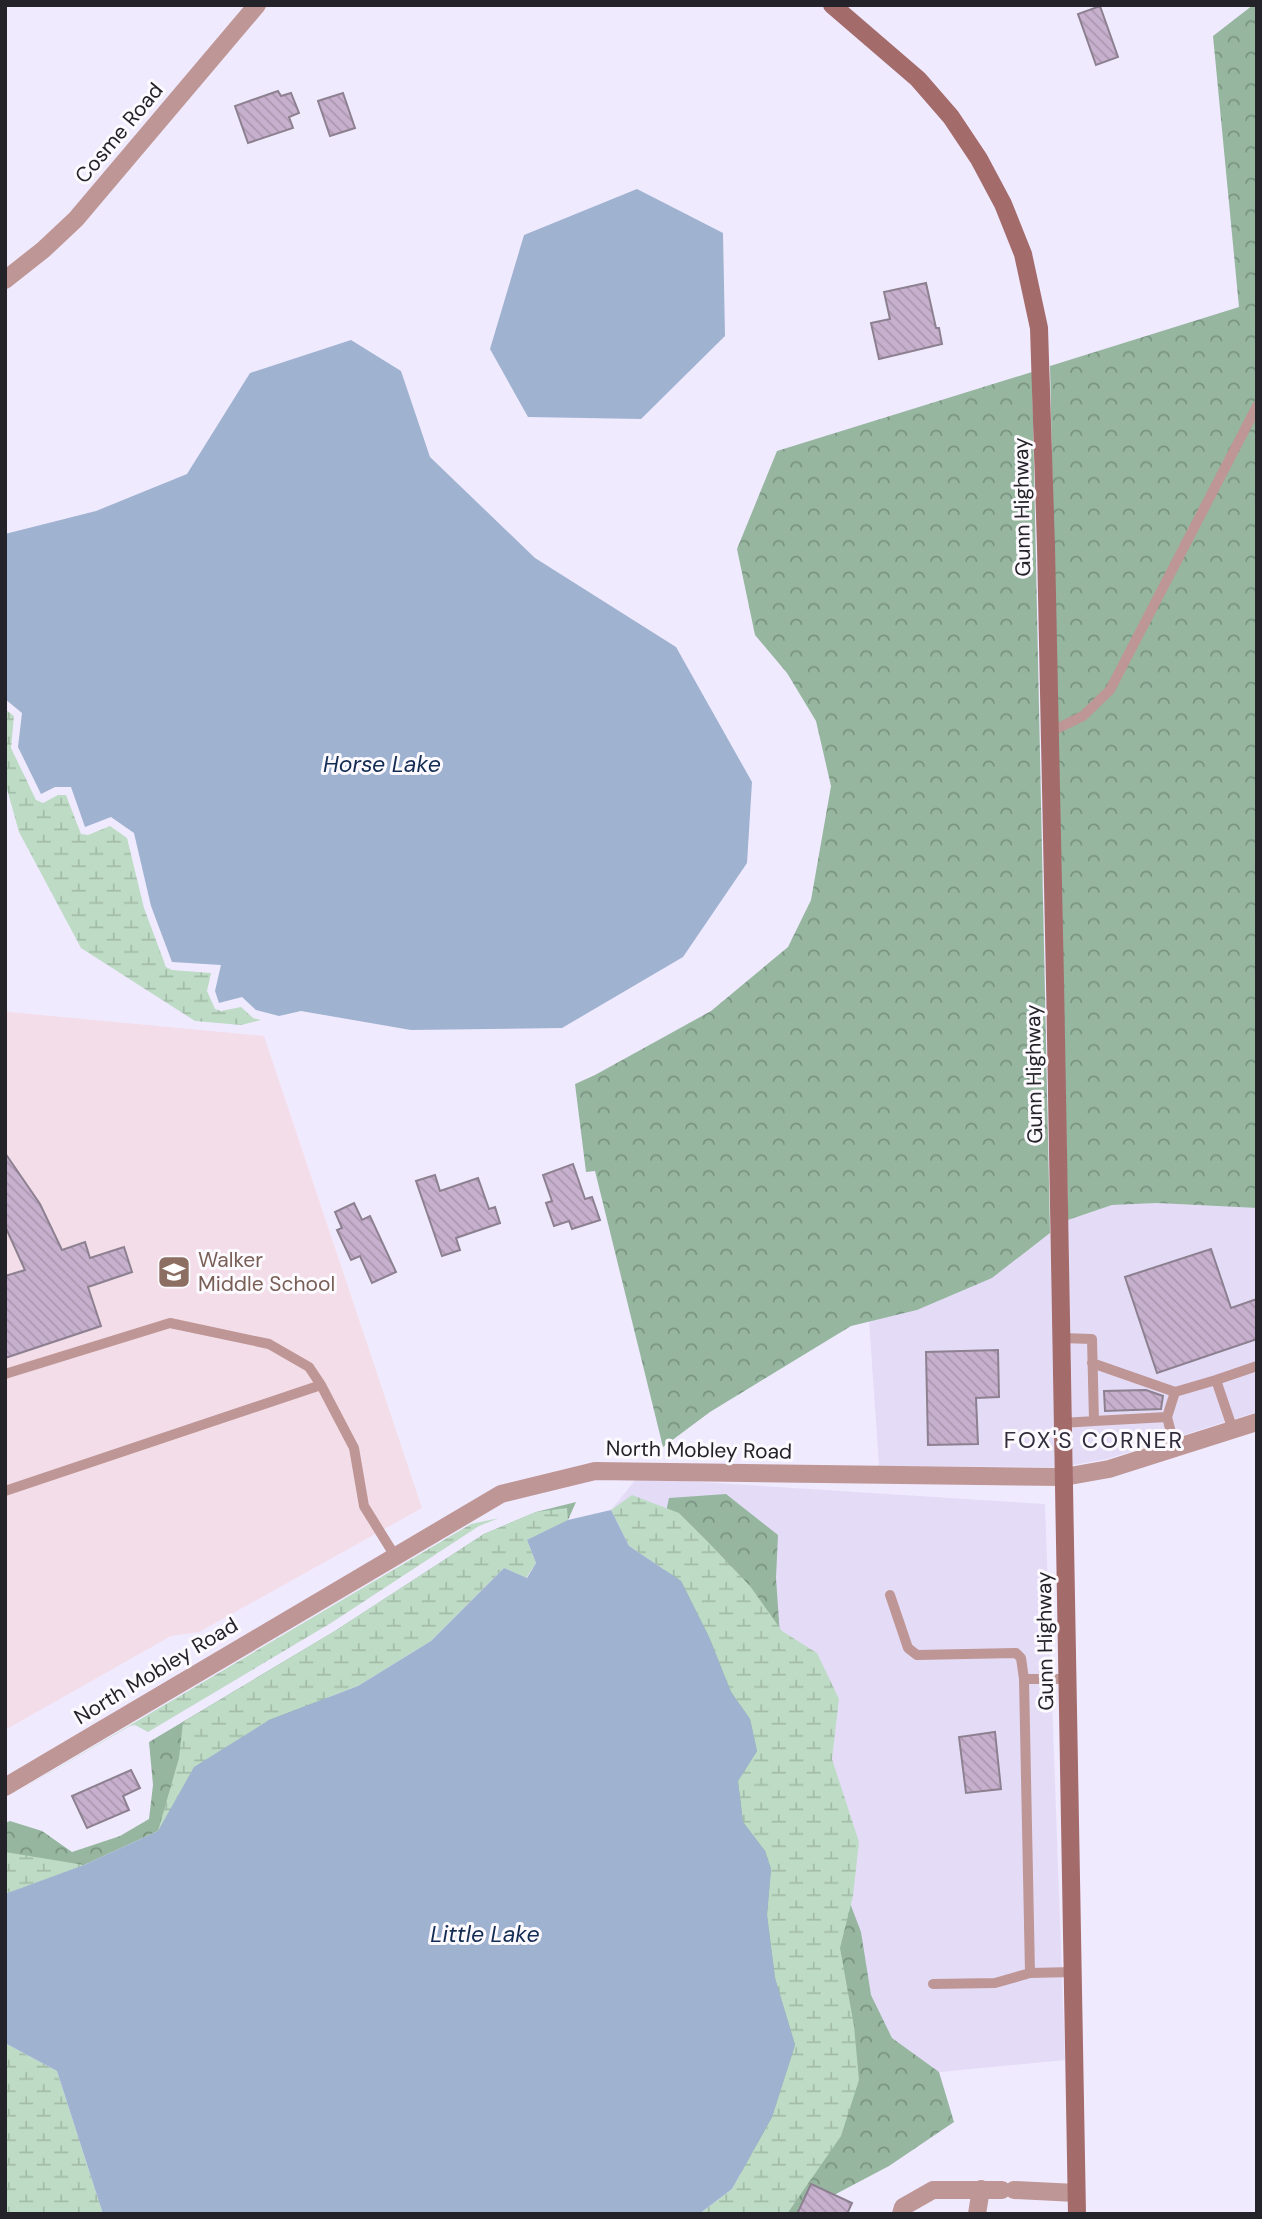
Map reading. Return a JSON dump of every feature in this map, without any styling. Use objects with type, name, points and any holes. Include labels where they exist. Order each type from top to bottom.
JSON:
[{"type":"main road","name":"Gunn Highway","points":[[831,5],[902,65],[951,117],[979,159],[996,188],[1023,254],[1035,303],[1041,345],[1077,2214]]},
{"type":"street","name":"Cosme Road","points":[[5,280],[76,219],[257,5]]},
{"type":"street","name":"North Mobley Road","points":[[5,1787],[501,1494],[595,1471],[1064,1477],[1109,1469],[1257,1422]]},
{"type":"street","points":[[977,2214],[981,2189]]},
{"type":"street","points":[[901,2214],[903,2207],[933,2190],[1076,2193]]},
{"type":"lane","points":[[1049,732],[1083,716],[1110,690],[1257,407]]},
{"type":"lane","points":[[5,1374],[170,1323],[269,1344],[309,1367],[321,1385],[354,1448],[364,1506],[395,1556]]},
{"type":"lane","points":[[1061,1338],[1092,1339],[1094,1421]]},
{"type":"lane","points":[[1092,1363],[1175,1392],[1257,1366]]},
{"type":"lane","points":[[1216,1380],[1233,1430]]},
{"type":"lane","points":[[5,1492],[321,1385]]},
{"type":"lane","points":[[1175,1392],[1167,1417],[1175,1448]]},
{"type":"lane","points":[[1063,1423],[1167,1417]]},
{"type":"lane","points":[[890,1595],[908,1648],[917,1655],[1016,1653],[1021,1658],[1024,1679],[1030,1973]]},
{"type":"lane","points":[[1024,1679],[1068,1679]]},
{"type":"lane","points":[[933,1984],[995,1983],[1030,1973],[1073,1972]]},
{"type":"shaded area","name":"Walker Middle School","points":[[5,1009],[9,1012],[264,1036],[422,1508],[199,1632],[171,1636],[5,1730]]},
{"type":"shaded area","points":[[1157,1203],[1257,1208],[1257,1412],[1107,1459],[1073,1465],[1068,1220],[1112,1205]]},
{"type":"shaded area","points":[[1050,1233],[1055,1467],[879,1466],[869,1321],[917,1310],[992,1278]]},
{"type":"shaded area","points":[[637,1478],[1045,1504],[1065,2060],[859,2080],[611,1510]]},
{"type":"green space","points":[[1253,5],[1257,5],[1257,1208],[1157,1203],[1112,1205],[1068,1220],[1050,366],[1239,307],[1213,36]]},
{"type":"green space","points":[[1032,372],[1050,1233],[992,1278],[917,1310],[851,1326],[710,1412],[663,1447],[595,1171],[586,1172],[575,1084],[711,1011],[788,947],[811,900],[831,786],[816,721],[787,673],[755,635],[737,549],[777,451]]},
{"type":"green space","points":[[5,709],[14,716],[11,748],[36,800],[43,803],[58,795],[66,795],[81,834],[88,835],[110,826],[127,838],[144,908],[166,967],[172,970],[211,973],[207,991],[215,1009],[221,1011],[241,1007],[253,1018],[261,1020],[241,1025],[195,1021],[81,948],[19,832],[5,782]]},
{"type":"green space","points":[[726,1494],[778,1535],[776,1578],[781,1650],[836,1866],[861,1932],[871,1995],[892,2038],[939,2072],[954,2122],[889,2166],[834,2195],[821,2214],[746,2214],[661,1536],[669,1498]]},
{"type":"green space","points":[[632,1495],[679,1513],[750,1586],[782,1631],[817,1653],[839,1699],[832,1759],[859,1842],[853,1896],[840,1948],[854,2026],[859,2080],[841,2136],[787,2214],[699,2214],[732,2189],[772,2117],[795,2045],[775,1978],[767,1915],[771,1869],[765,1851],[743,1822],[738,1781],[757,1751],[750,1719],[731,1692],[709,1637],[681,1581],[629,1546],[611,1510]]},
{"type":"green space","points":[[576,1502],[568,1520],[527,1540],[158,1831],[84,1865],[5,1894],[5,1823],[10,1821],[42,1831],[72,1852],[120,1836],[149,1819],[153,1785],[149,1742],[335,1631],[484,1534],[536,1512]]},
{"type":"green space","points":[[567,1508],[568,1520],[527,1540],[536,1563],[526,1578],[504,1568],[431,1641],[358,1686],[269,1720],[158,1831],[179,1758],[183,1722],[335,1631],[484,1534],[536,1512]]},
{"type":"green space","points":[[499,1518],[479,1526],[331,1623],[148,1732],[135,1725],[130,1726],[5,1799],[471,1524]]},
{"type":"green space","points":[[5,1852],[84,1865],[5,1894]]},
{"type":"green space","points":[[5,2043],[57,2071],[103,2214],[5,2214]]},
{"type":"water","points":[[637,189],[723,233],[725,336],[641,419],[528,417],[490,349],[524,235]]},
{"type":"water","name":"Horse Lake","points":[[351,340],[401,371],[430,457],[535,558],[676,647],[752,782],[747,863],[683,957],[562,1028],[411,1030],[301,1011],[279,1016],[256,1010],[242,997],[219,1003],[215,991],[221,965],[172,962],[151,906],[134,833],[111,817],[85,827],[71,787],[55,787],[41,794],[18,747],[22,713],[5,699],[5,534],[96,511],[187,474],[250,373]]},
{"type":"water","name":"Little Lake","points":[[611,1510],[629,1546],[681,1581],[709,1637],[731,1692],[750,1719],[757,1751],[738,1781],[743,1822],[765,1851],[771,1869],[767,1915],[775,1978],[795,2045],[772,2117],[732,2189],[699,2214],[103,2214],[57,2071],[5,2043],[5,1894],[84,1865],[158,1831],[194,1767],[269,1720],[358,1686],[431,1641],[504,1568],[527,1578],[536,1563],[527,1540],[568,1520]]},
{"type":"building","points":[[1100,6],[1118,57],[1096,65],[1078,14]]},
{"type":"building","points":[[278,91],[281,96],[291,93],[299,113],[289,117],[293,128],[248,143],[235,106]]},
{"type":"building","points":[[343,93],[355,128],[330,136],[318,101]]},
{"type":"building","points":[[926,283],[942,344],[879,359],[871,323],[890,319],[884,292]]},
{"type":"building","points":[[5,1153],[40,1204],[62,1250],[85,1242],[90,1258],[124,1247],[132,1272],[88,1287],[101,1326],[5,1358],[5,1276],[25,1270],[5,1226]]},
{"type":"building","points":[[573,1164],[585,1199],[592,1197],[600,1220],[572,1229],[569,1221],[554,1226],[546,1203],[552,1201],[543,1175]]},
{"type":"building","points":[[435,1175],[440,1191],[478,1178],[489,1209],[495,1207],[500,1223],[456,1238],[460,1250],[442,1256],[416,1181]]},
{"type":"building","points":[[354,1203],[362,1220],[370,1216],[396,1272],[372,1283],[360,1256],[351,1260],[337,1230],[342,1228],[335,1212]]},
{"type":"building","points":[[1211,1249],[1231,1308],[1257,1299],[1257,1339],[1157,1373],[1125,1277]]},
{"type":"building","points":[[998,1350],[999,1397],[976,1398],[978,1444],[928,1445],[926,1352]]},
{"type":"building","points":[[1146,1390],[1163,1396],[1161,1409],[1105,1411],[1104,1391]]},
{"type":"building","points":[[995,1732],[1001,1789],[966,1793],[959,1737]]},
{"type":"building","points":[[131,1770],[140,1788],[123,1796],[129,1810],[87,1828],[72,1796]]},
{"type":"building","points":[[811,2184],[852,2203],[847,2214],[797,2214]]},
{"type":"place","name":"Walker Middle School","points":[[174,1272]]},
{"type":"district","name":"FOX'S CORNER","points":[[1094,1440]]}]
